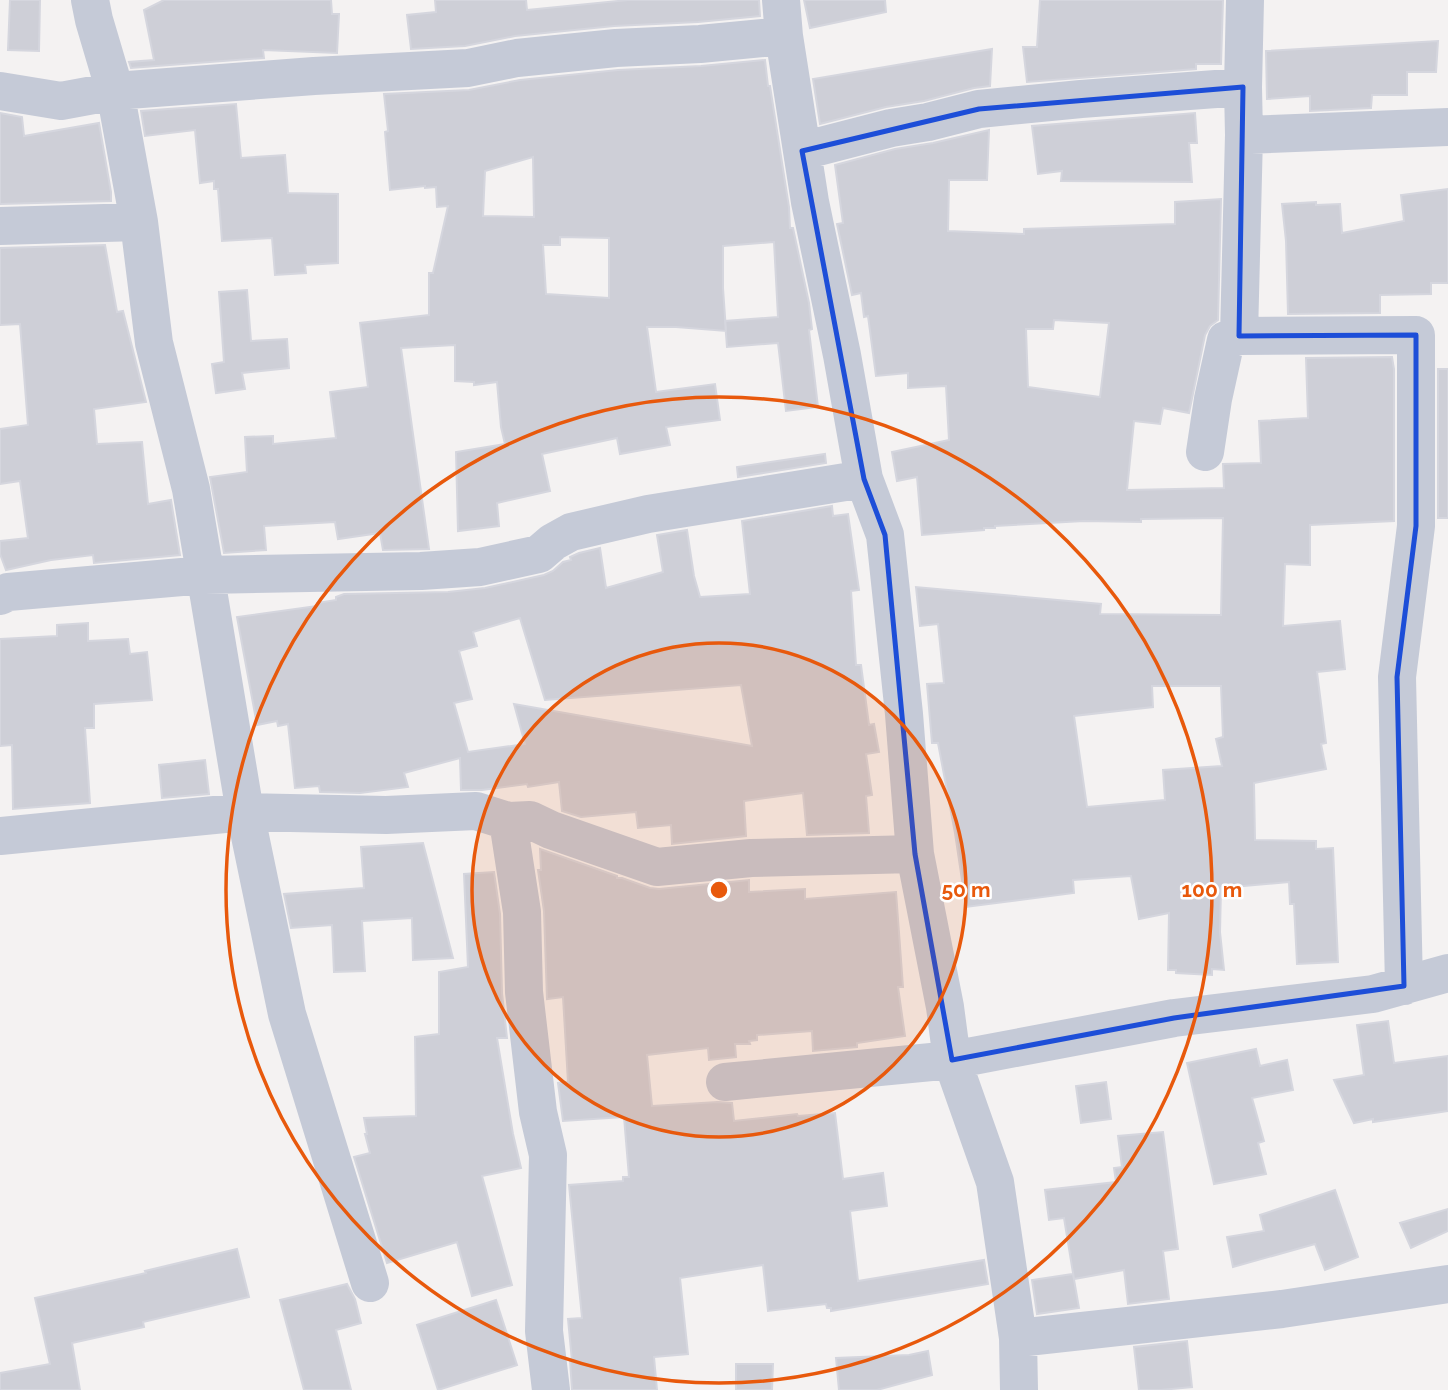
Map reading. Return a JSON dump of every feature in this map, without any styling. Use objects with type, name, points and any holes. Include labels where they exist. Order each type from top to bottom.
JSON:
[{"type":"street","points":[[90,0],[116,92],[139,222],[154,343],[191,489],[245,812],[288,1014],[370,1283]]},
{"type":"street","points":[[1239,335],[1245,0]]},
{"type":"street","points":[[0,91],[61,101],[116,92],[314,76],[468,68],[517,58],[617,48],[700,44],[782,18],[810,202],[842,355],[863,479],[885,535],[904,714],[915,854],[945,1007],[952,1060],[995,1182],[1018,1338],[1019,1390]]},
{"type":"street","points":[[802,151],[979,109],[1243,87]]},
{"type":"street","points":[[1244,135],[1448,127]]},
{"type":"street","points":[[0,226],[139,222]]},
{"type":"street","points":[[1205,452],[1226,340],[1239,335],[1416,335],[1416,526],[1397,677],[1404,986]]},
{"type":"street","points":[[3,586],[205,575],[408,571],[480,566],[539,554],[571,531],[648,514],[863,479]]},
{"type":"street","points":[[0,836],[245,812],[386,815],[476,811],[508,821],[530,820],[657,867],[751,858],[915,854]]},
{"type":"street","points":[[508,821],[522,912],[524,992],[538,1112],[548,1155],[544,1331],[551,1390]]},
{"type":"street","points":[[724,1083],[952,1060],[1174,1018],[1373,994],[1448,974]]},
{"type":"street","points":[[1018,1338],[1282,1309],[1448,1284]]},
{"type":"highlighted area","points":[[1243,87],[1239,336],[1416,335],[1416,526],[1397,677],[1404,986],[1174,1018],[952,1060],[915,854],[885,535],[864,479],[802,151],[979,109]]},
{"type":"building","points":[[10,0],[40,0],[39,51],[8,50]]},
{"type":"building","points":[[164,0],[331,0],[332,14],[339,14],[337,53],[263,50],[264,58],[131,68],[129,62],[154,60],[144,10]]},
{"type":"building","points":[[435,0],[526,0],[527,10],[628,0],[759,0],[760,16],[614,26],[515,36],[465,46],[411,49],[407,15],[436,12]]},
{"type":"building","points":[[804,0],[885,0],[886,12],[810,28]]},
{"type":"building","points":[[1040,0],[1223,0],[1221,64],[1196,64],[1196,69],[1027,82],[1023,47],[1037,47]]},
{"type":"building","points":[[1438,41],[1436,72],[1407,72],[1407,95],[1372,95],[1371,108],[1310,111],[1310,96],[1267,99],[1266,51]]},
{"type":"building","points":[[992,49],[990,86],[886,107],[820,124],[813,79]]},
{"type":"building","points":[[765,60],[789,207],[790,228],[793,228],[809,303],[812,329],[809,330],[818,407],[786,411],[778,343],[727,347],[726,331],[647,327],[656,392],[715,384],[720,420],[666,427],[670,445],[620,454],[617,438],[542,454],[550,491],[497,503],[499,526],[458,531],[456,452],[505,444],[497,382],[474,385],[474,382],[455,381],[455,345],[401,348],[429,549],[383,550],[380,533],[338,539],[335,522],[264,526],[266,550],[224,553],[210,477],[247,472],[245,437],[273,436],[273,444],[336,438],[330,392],[368,387],[360,323],[429,315],[429,273],[433,273],[448,206],[437,207],[436,187],[390,190],[384,94],[469,90],[520,80],[618,70]],"holes":[[[533,157],[534,217],[483,216],[485,171]],[[560,237],[609,238],[609,298],[546,294],[543,245],[560,245]],[[774,242],[778,317],[725,321],[723,246]]]},
{"type":"building","points":[[236,104],[241,158],[285,155],[288,193],[338,194],[338,263],[305,265],[306,273],[275,275],[272,238],[222,241],[218,189],[214,189],[214,181],[200,183],[195,130],[145,136],[141,111]]},
{"type":"building","points":[[0,113],[22,117],[24,136],[99,123],[111,201],[0,204]]},
{"type":"building","points":[[1195,113],[1197,143],[1189,143],[1192,182],[1061,181],[1062,171],[1038,174],[1032,126]]},
{"type":"building","points":[[989,130],[987,180],[949,180],[948,231],[1024,234],[1024,229],[1175,224],[1175,202],[1221,199],[1218,320],[1210,326],[1205,335],[1189,413],[1163,408],[1160,424],[1134,421],[1127,490],[1224,488],[1223,464],[1261,463],[1259,421],[1308,418],[1306,358],[1392,357],[1394,521],[1310,525],[1310,565],[1285,564],[1283,626],[1340,621],[1345,669],[1317,672],[1326,743],[1321,744],[1326,769],[1254,783],[1255,840],[1316,841],[1316,849],[1333,848],[1338,962],[1297,964],[1294,904],[1290,904],[1289,882],[1221,888],[1220,932],[1224,970],[1212,969],[1212,975],[1168,970],[1169,913],[1139,919],[1131,876],[1073,880],[1074,893],[966,907],[938,743],[932,743],[927,684],[944,683],[938,624],[920,626],[916,587],[1101,604],[1100,614],[1221,615],[1223,518],[995,526],[984,530],[922,535],[917,477],[897,481],[892,452],[949,440],[946,386],[908,388],[908,373],[876,376],[868,316],[864,317],[861,293],[852,295],[837,224],[843,223],[835,165],[895,149]],"holes":[[[1054,320],[1109,323],[1100,397],[1028,387],[1026,329],[1053,329]],[[1152,686],[1221,686],[1223,737],[1216,739],[1222,766],[1163,770],[1165,800],[1087,807],[1074,716],[1153,707]]]},
{"type":"building","points":[[1448,189],[1448,283],[1431,283],[1431,294],[1380,295],[1380,313],[1288,314],[1282,204],[1340,204],[1342,233],[1404,221],[1401,195]]},
{"type":"building","points":[[105,245],[117,312],[123,311],[146,402],[94,409],[97,444],[142,442],[148,504],[171,500],[180,555],[94,563],[93,555],[51,560],[6,570],[0,554],[0,541],[28,538],[20,481],[0,484],[0,429],[28,425],[20,324],[0,325],[0,248]]},
{"type":"building","points":[[247,290],[251,341],[287,339],[289,368],[242,373],[245,389],[216,393],[212,364],[224,362],[219,292]]},
{"type":"building","points":[[1438,369],[1448,369],[1448,518],[1438,518]]},
{"type":"building","points":[[825,454],[826,463],[738,477],[737,467]]},
{"type":"building","points":[[832,506],[833,516],[848,514],[859,590],[851,591],[856,665],[861,665],[869,725],[874,724],[879,752],[866,754],[872,795],[866,796],[869,833],[807,835],[803,793],[744,801],[746,836],[672,844],[671,825],[638,828],[636,812],[581,817],[562,811],[559,782],[528,787],[527,784],[461,790],[460,758],[404,773],[408,787],[360,793],[320,792],[319,786],[295,788],[288,724],[278,726],[277,721],[257,725],[237,617],[317,606],[317,603],[336,600],[336,597],[344,594],[448,592],[485,588],[544,575],[563,562],[571,560],[570,557],[600,548],[606,588],[663,572],[657,535],[687,530],[700,597],[750,594],[742,521]],"holes":[[[520,618],[545,700],[741,685],[752,746],[514,704],[525,744],[468,752],[454,703],[472,699],[459,651],[477,646],[473,632]]]},
{"type":"building","points":[[88,623],[88,641],[128,639],[130,654],[147,652],[152,700],[94,704],[94,728],[85,728],[90,803],[13,809],[12,745],[0,746],[0,639],[57,636],[57,625]]},
{"type":"building","points":[[205,760],[209,794],[162,798],[159,765]]},
{"type":"building","points":[[423,843],[453,958],[413,960],[412,918],[362,921],[365,971],[334,972],[332,925],[291,928],[284,894],[364,888],[361,847]]},
{"type":"building","points":[[540,849],[650,888],[749,880],[749,892],[805,889],[805,899],[896,892],[903,987],[898,987],[905,1036],[857,1043],[857,1047],[813,1051],[812,1031],[757,1035],[757,1040],[749,1041],[750,1044],[735,1044],[736,1057],[709,1060],[708,1048],[647,1055],[652,1106],[732,1103],[734,1121],[835,1113],[843,1179],[883,1173],[887,1206],[850,1211],[858,1281],[984,1260],[988,1284],[831,1311],[826,1304],[768,1311],[763,1265],[680,1278],[688,1354],[654,1357],[657,1390],[572,1390],[568,1319],[582,1318],[569,1185],[623,1181],[623,1177],[629,1177],[624,1117],[563,1121],[558,1083],[568,1082],[563,997],[547,999],[544,911],[538,870],[541,870]]},
{"type":"building","points":[[494,872],[500,914],[502,993],[507,1038],[497,1038],[521,1168],[482,1176],[512,1285],[472,1296],[457,1242],[387,1263],[354,1157],[370,1153],[364,1118],[416,1116],[415,1037],[439,1034],[439,972],[468,967],[464,874]]},
{"type":"building","points":[[1388,1021],[1394,1063],[1448,1056],[1448,1111],[1354,1123],[1334,1080],[1364,1075],[1357,1025]]},
{"type":"building","points":[[1256,1049],[1260,1066],[1287,1060],[1293,1090],[1252,1098],[1264,1141],[1258,1143],[1266,1174],[1214,1184],[1187,1063]]},
{"type":"building","points":[[1106,1082],[1111,1119],[1081,1123],[1076,1086]]},
{"type":"building","points":[[1163,1132],[1178,1249],[1163,1251],[1169,1299],[1128,1304],[1124,1270],[1074,1279],[1064,1218],[1049,1220],[1045,1190],[1116,1182],[1114,1168],[1122,1167],[1118,1136]]},
{"type":"building","points":[[1335,1190],[1358,1257],[1325,1270],[1315,1244],[1233,1267],[1227,1237],[1264,1231],[1260,1215]]},
{"type":"building","points":[[1448,1209],[1448,1231],[1411,1248],[1400,1223]]},
{"type":"building","points":[[237,1249],[249,1297],[143,1322],[144,1327],[72,1343],[80,1390],[0,1390],[0,1373],[50,1364],[35,1298]]},
{"type":"building","points":[[1073,1274],[1079,1308],[1037,1314],[1032,1280]]},
{"type":"building","points":[[347,1284],[355,1299],[361,1323],[336,1330],[351,1390],[304,1390],[280,1300]]},
{"type":"building","points":[[496,1300],[517,1365],[438,1390],[417,1325]]},
{"type":"building","points":[[1187,1341],[1192,1387],[1139,1390],[1134,1347]]},
{"type":"building","points":[[928,1351],[932,1375],[877,1390],[839,1390],[836,1358],[909,1355]]},
{"type":"building","points":[[736,1364],[773,1364],[772,1390],[736,1390]]}]
